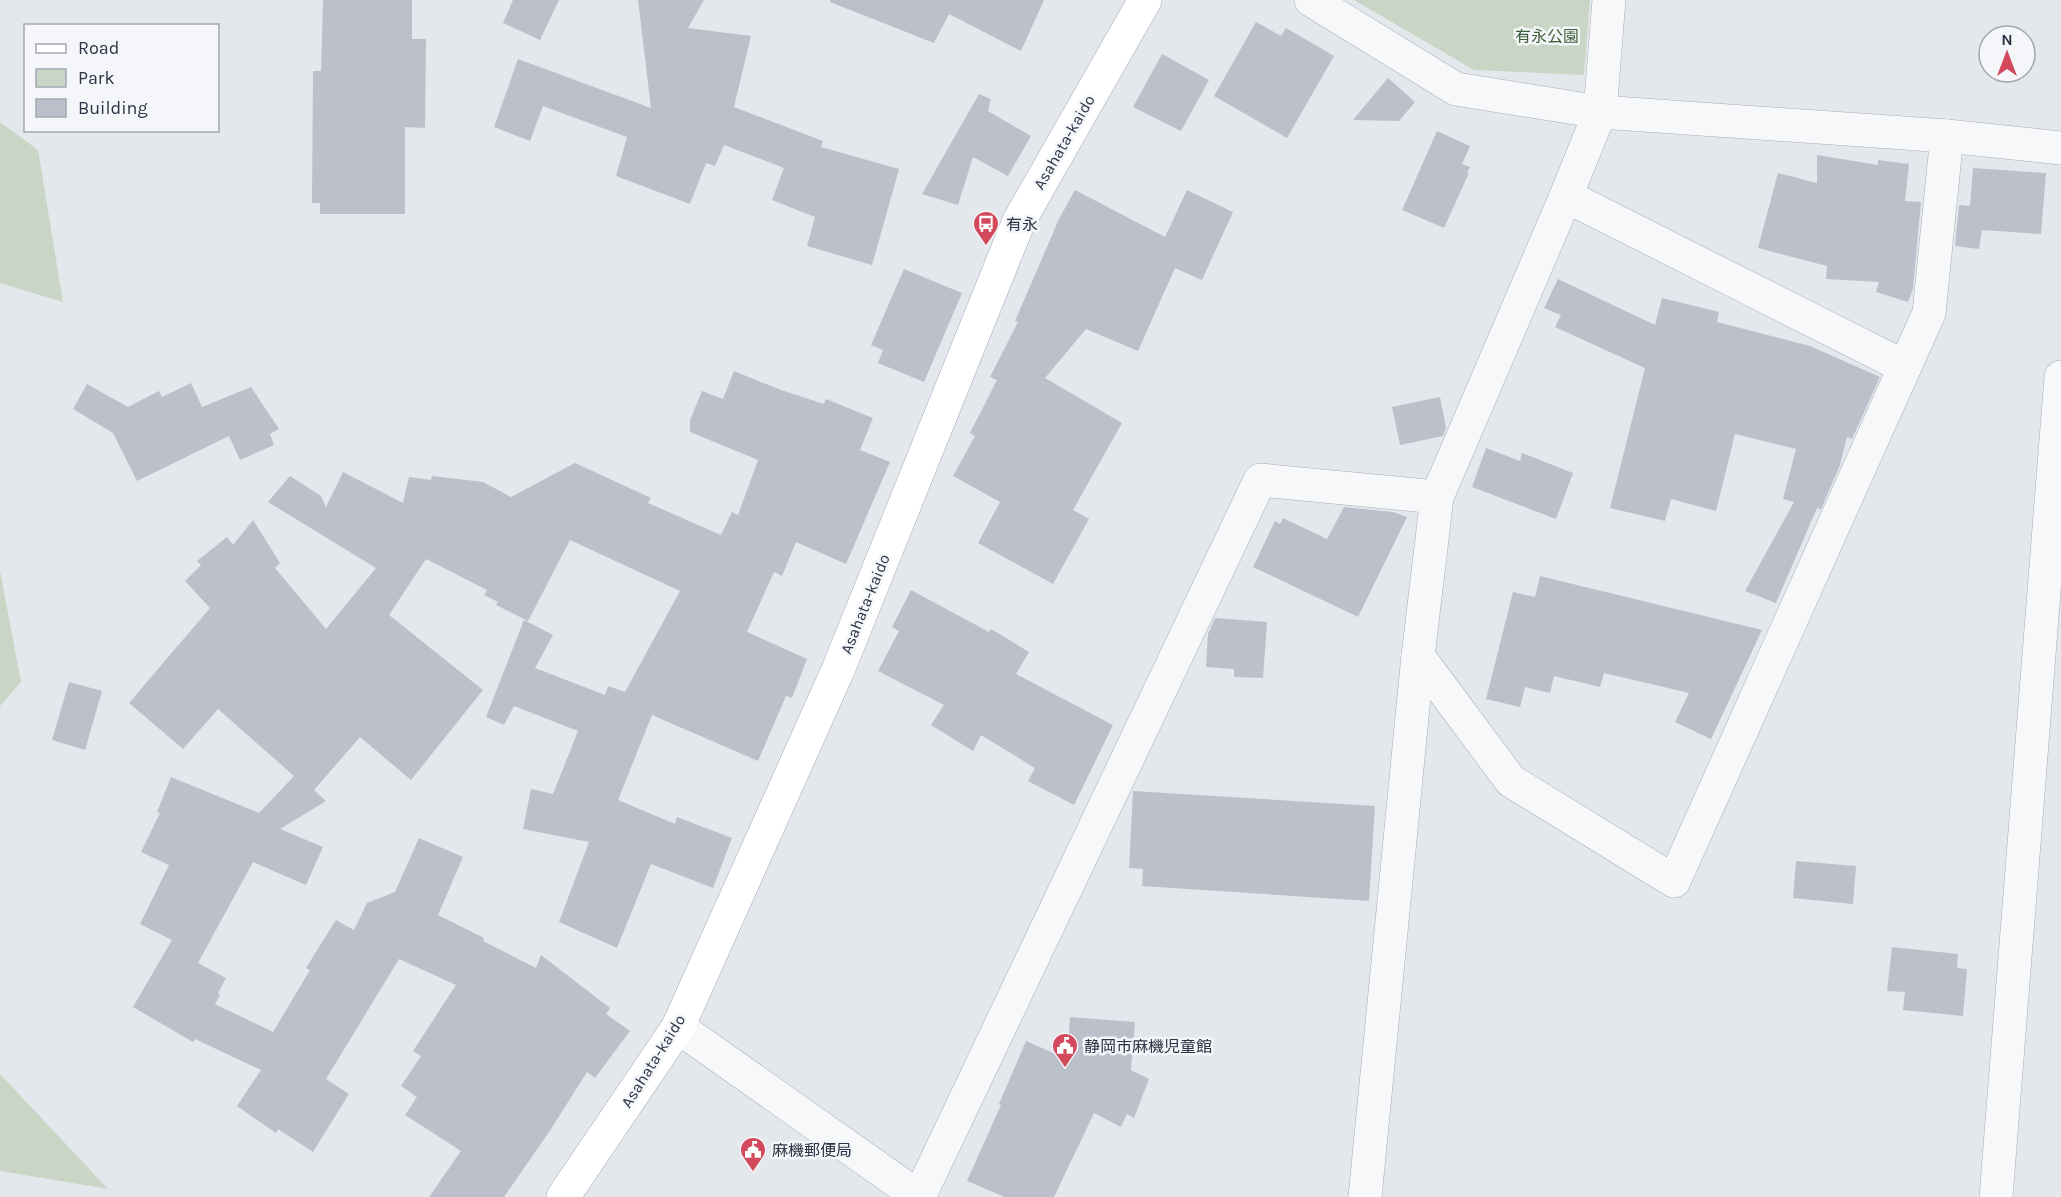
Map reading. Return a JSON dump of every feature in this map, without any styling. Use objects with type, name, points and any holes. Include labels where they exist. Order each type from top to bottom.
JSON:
[{"type":"main road","name":"Asahata-kaido","points":[[563,1197],[678,1027],[838,670],[1019,221],[1145,0]]},
{"type":"street","points":[[1311,0],[1456,89],[1600,112],[1947,136],[2061,148]]},
{"type":"street","points":[[1365,1197],[1418,656],[1437,498],[1600,112],[1609,0]]},
{"type":"street","points":[[1418,656],[1511,782],[1674,881],[1929,313],[1947,136]]},
{"type":"street","points":[[1566,196],[1905,367]]},
{"type":"street","points":[[1996,1197],[2061,377]]},
{"type":"street","points":[[678,1027],[919,1197],[1260,480],[1437,498]]},
{"type":"green space","name":"有永公園","points":[[1354,0],[1590,0],[1584,75],[1474,70]]},
{"type":"green space","points":[[0,122],[38,150],[63,302],[0,283]]},
{"type":"green space","points":[[0,571],[21,682],[0,706]]},
{"type":"green space","points":[[0,1074],[108,1189],[0,1171]]},
{"type":"building","points":[[323,0],[412,0],[412,39],[426,39],[425,128],[405,127],[405,214],[320,214],[320,203],[312,203],[313,71],[321,71]]},
{"type":"building","points":[[513,0],[559,0],[540,40],[503,23]]},
{"type":"building","points":[[638,0],[704,0],[688,28],[751,36],[734,107],[823,141],[821,147],[899,169],[872,265],[807,246],[815,217],[772,200],[784,168],[724,145],[715,166],[706,163],[690,204],[616,176],[627,137],[543,106],[530,141],[494,127],[518,59],[651,108]]},
{"type":"building","points":[[830,0],[1044,0],[1021,51],[949,14],[934,43],[830,2]]},
{"type":"building","points":[[1256,22],[1281,36],[1286,28],[1334,56],[1287,138],[1214,96]]},
{"type":"building","points":[[1162,54],[1209,80],[1181,131],[1133,107]]},
{"type":"building","points":[[1388,78],[1415,102],[1399,121],[1353,120]]},
{"type":"building","points":[[979,94],[991,99],[988,111],[1031,136],[1008,176],[973,157],[958,205],[922,194]]},
{"type":"building","points":[[1437,131],[1470,146],[1462,164],[1470,167],[1467,173],[1469,173],[1444,228],[1402,210]]},
{"type":"building","points":[[1817,155],[1878,165],[1878,160],[1909,164],[1905,201],[1921,202],[1913,289],[1908,302],[1876,292],[1879,282],[1826,279],[1827,266],[1758,248],[1778,173],[1817,183]]},
{"type":"building","points":[[1973,168],[2046,173],[2041,234],[1982,230],[1979,249],[1955,246],[1959,205],[1970,206]]},
{"type":"building","points":[[1075,190],[1165,237],[1187,190],[1233,212],[1202,280],[1175,268],[1138,351],[1086,329],[1045,378],[1122,423],[1073,510],[1089,519],[1053,584],[978,543],[1000,502],[953,476],[975,436],[970,433],[997,380],[990,377],[1018,322],[1015,321],[1059,219]]},
{"type":"building","points":[[904,269],[962,293],[924,382],[878,363],[883,350],[871,345]]},
{"type":"building","points":[[1558,279],[1655,325],[1662,298],[1719,312],[1717,322],[1810,346],[1880,377],[1852,439],[1847,437],[1840,465],[1821,509],[1817,508],[1776,603],[1745,591],[1794,502],[1783,499],[1796,449],[1735,434],[1716,511],[1671,499],[1665,521],[1610,508],[1645,368],[1555,327],[1561,315],[1544,308]]},
{"type":"building","points":[[734,371],[824,404],[826,399],[873,418],[860,450],[890,462],[846,564],[796,542],[782,576],[774,572],[747,632],[807,659],[792,698],[786,696],[758,761],[652,715],[618,800],[675,824],[677,817],[732,838],[713,888],[651,864],[617,948],[559,922],[589,842],[523,829],[531,789],[553,794],[578,731],[514,706],[504,725],[486,717],[524,620],[553,635],[535,668],[605,695],[608,686],[625,692],[680,591],[570,540],[528,621],[496,605],[498,602],[484,595],[487,590],[426,559],[389,615],[483,690],[411,780],[360,737],[314,790],[326,801],[280,829],[323,847],[306,885],[253,862],[198,963],[226,978],[215,1004],[273,1032],[310,970],[306,968],[336,920],[354,930],[367,903],[395,892],[419,838],[463,857],[438,915],[536,968],[541,955],[610,1008],[606,1014],[630,1031],[595,1078],[587,1072],[504,1197],[429,1197],[461,1151],[405,1115],[417,1097],[401,1086],[421,1056],[413,1051],[456,985],[399,959],[326,1079],[349,1094],[313,1152],[278,1129],[276,1133],[237,1106],[261,1070],[195,1039],[193,1042],[133,1007],[172,940],[140,924],[169,865],[141,852],[160,813],[157,812],[171,777],[259,813],[294,776],[218,709],[183,749],[129,703],[210,608],[185,581],[201,565],[197,561],[227,537],[233,545],[253,520],[280,563],[275,568],[326,629],[376,568],[268,502],[290,476],[321,496],[326,507],[343,472],[403,503],[409,477],[431,480],[432,476],[483,482],[511,497],[575,463],[651,498],[648,503],[721,535],[732,512],[738,515],[758,460],[690,432],[690,420],[702,391],[723,399]]},
{"type":"building","points":[[191,383],[202,407],[251,387],[279,429],[270,434],[274,445],[240,460],[229,436],[137,481],[113,433],[73,409],[87,384],[128,407],[159,391],[162,397]]},
{"type":"building","points":[[1440,397],[1446,428],[1443,436],[1400,445],[1392,407]]},
{"type":"building","points":[[1486,448],[1520,461],[1522,453],[1573,473],[1556,519],[1472,487]]},
{"type":"building","points":[[1344,507],[1393,512],[1407,517],[1358,617],[1253,567],[1275,521],[1280,524],[1283,518],[1327,539]]},
{"type":"building","points":[[1540,576],[1762,630],[1711,739],[1675,722],[1689,693],[1604,673],[1600,687],[1554,676],[1550,693],[1525,687],[1520,707],[1486,699],[1513,592],[1535,597]]},
{"type":"building","points":[[911,590],[989,632],[991,629],[1029,652],[1016,674],[1113,725],[1074,805],[1028,781],[1035,768],[981,735],[973,751],[931,725],[944,705],[878,671],[899,631],[892,627]]},
{"type":"building","points":[[1215,618],[1267,622],[1263,678],[1234,677],[1234,669],[1206,667],[1208,634]]},
{"type":"building","points":[[69,682],[102,691],[85,750],[52,740]]},
{"type":"building","points":[[1133,791],[1375,806],[1369,901],[1142,886],[1143,869],[1129,868]]},
{"type":"building","points":[[1796,861],[1856,866],[1853,904],[1793,898]]},
{"type":"building","points":[[1892,947],[1958,954],[1957,968],[1967,969],[1963,1016],[1903,1010],[1905,992],[1887,991]]},
{"type":"building","points":[[1070,1017],[1135,1022],[1131,1070],[1149,1079],[1134,1118],[1127,1114],[1121,1127],[1094,1113],[1054,1197],[1005,1197],[967,1181],[1001,1105],[999,1104],[1026,1041],[1067,1059]]},
{"type":"place","name":"有永","points":[[986,247]]},
{"type":"place","name":"静岡市麻機児童館","points":[[1065,1069]]},
{"type":"place","name":"麻機郵便局","points":[[753,1173]]}]
